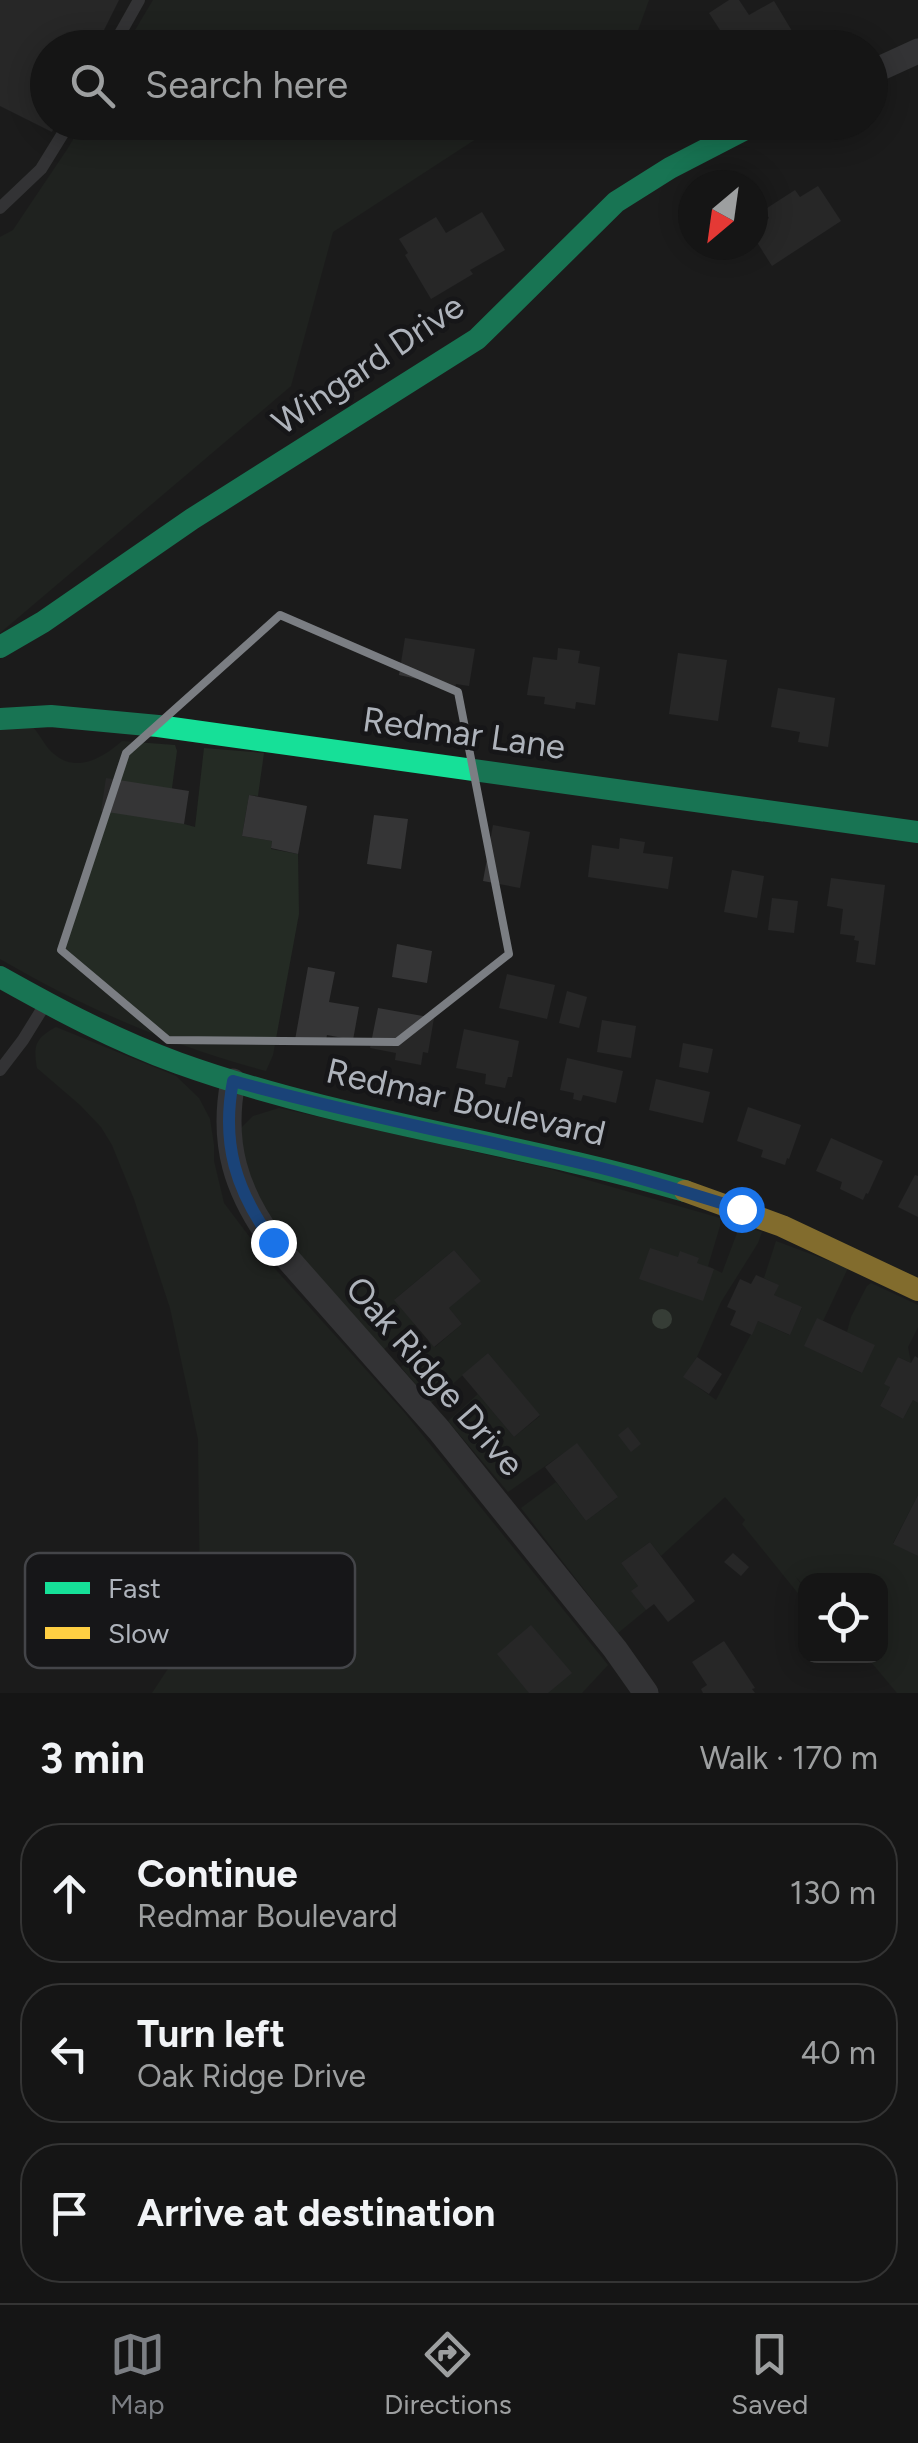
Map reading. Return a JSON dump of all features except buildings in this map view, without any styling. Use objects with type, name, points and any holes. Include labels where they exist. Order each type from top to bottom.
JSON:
[{"type":"street","points":[[888,65],[918,51]]},
{"type":"street","name":"Wingard Drive","points":[[0,647],[43,622],[192,518],[477,340],[616,202],[724,140]]},
{"type":"street","name":"Redmar Lane","points":[[0,719],[51,716],[158,726],[918,832]]},
{"type":"street","name":"Redmar Boulevard","points":[[0,977],[70,1018],[233,1081],[693,1193],[788,1228],[918,1290]]},
{"type":"street","name":"Oak Ridge Drive","points":[[233,1081],[228,1121],[230,1144],[238,1181],[256,1218],[439,1430],[620,1654],[646,1693]]},
{"type":"lane","points":[[122,30],[139,0]]},
{"type":"lane","points":[[0,208],[41,169],[59,140]]},
{"type":"lane","points":[[0,1070],[46,1004]]},
{"type":"highlighted area","points":[[280,615],[458,692],[509,954],[397,1042],[168,1040],[61,950],[126,753]]},
{"type":"shaded area","points":[[153,0],[649,0],[638,30],[135,30]]},
{"type":"shaded area","points":[[73,140],[474,140],[333,232],[291,386],[0,633],[0,237],[13,230]]},
{"type":"shaded area","points":[[33,727],[51,751],[72,763],[90,761],[122,741],[175,745],[172,788],[184,824],[195,827],[204,748],[264,753],[258,796],[249,795],[242,836],[272,841],[271,849],[298,854],[299,914],[273,1055],[266,1071],[129,1024],[0,959],[0,728]]},
{"type":"shaded area","points":[[56,1027],[176,1076],[199,1098],[210,1119],[224,1203],[267,1260],[404,1412],[608,1665],[582,1693],[152,1693],[169,1668],[355,1668],[355,1553],[199,1553],[198,1439],[170,1308],[112,1145],[80,1105],[37,1068],[35,1053],[44,1035]]},
{"type":"shaded area","points":[[279,1108],[546,1168],[720,1218],[708,1266],[722,1273],[740,1225],[762,1232],[684,1377],[716,1400],[758,1321],[789,1335],[802,1308],[774,1295],[778,1285],[764,1278],[776,1241],[848,1268],[823,1321],[817,1319],[805,1346],[861,1373],[874,1345],[847,1332],[867,1286],[871,1283],[918,1305],[918,1327],[908,1347],[911,1363],[898,1357],[880,1406],[903,1419],[913,1400],[918,1403],[918,1495],[893,1543],[918,1556],[918,1693],[897,1693],[872,1663],[888,1663],[888,1573],[798,1573],[798,1593],[725,1497],[661,1556],[650,1542],[621,1563],[638,1586],[632,1591],[646,1610],[618,1633],[521,1508],[556,1482],[586,1521],[617,1498],[577,1444],[508,1492],[448,1421],[478,1394],[514,1437],[540,1416],[488,1353],[431,1403],[401,1367],[429,1341],[435,1347],[462,1324],[449,1308],[480,1280],[454,1250],[395,1299],[415,1324],[383,1350],[259,1209],[245,1180],[241,1128],[253,1116]]},
{"type":"traffic: fast","points":[[0,647],[43,622],[192,519],[477,339],[616,202],[724,140]]},
{"type":"traffic: fast","points":[[0,719],[51,716],[158,726],[918,832]]},
{"type":"traffic: fast","points":[[0,977],[132,1044],[240,1083],[366,1117],[685,1191]]},
{"type":"traffic: slow","points":[[685,1191],[782,1226],[918,1290]]},
{"type":"route","points":[[273,1242],[243,1194],[234,1168],[228,1121],[233,1081],[595,1167],[741,1209]]}]
